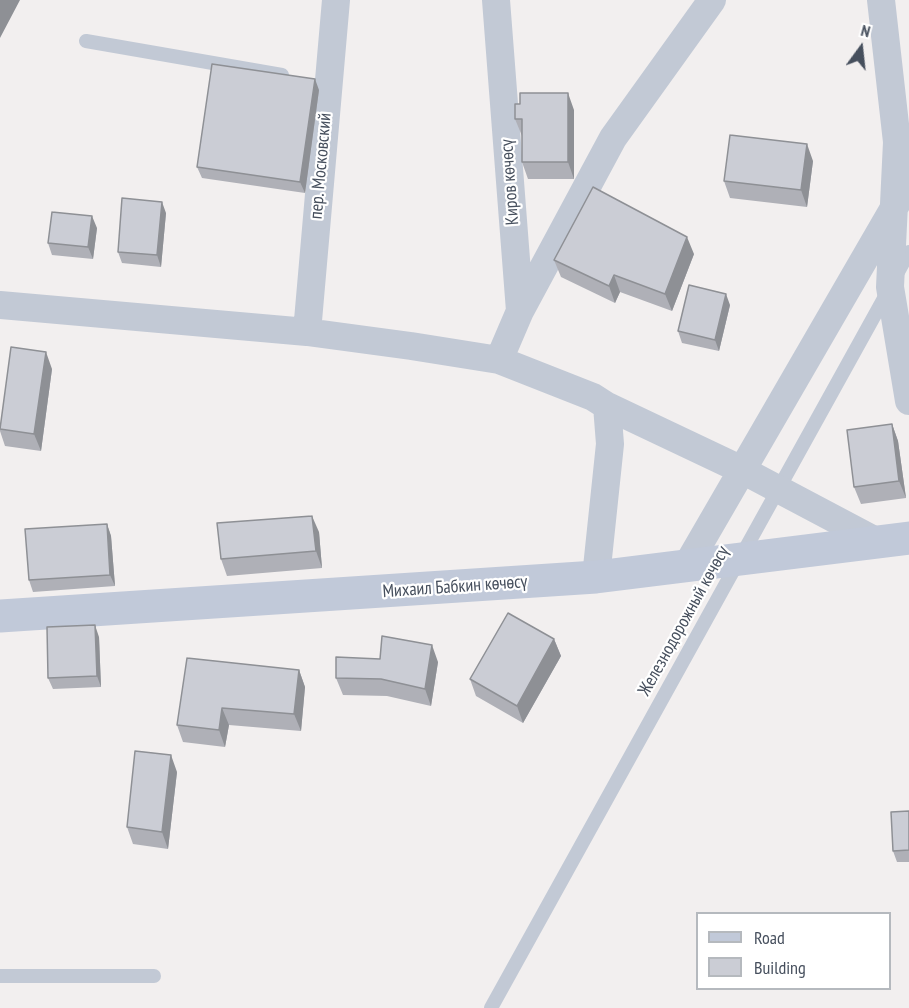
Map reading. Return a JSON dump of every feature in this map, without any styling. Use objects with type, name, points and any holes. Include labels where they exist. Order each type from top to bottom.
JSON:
[{"type":"main road","name":"Михаил Бабкин көчөсү","points":[[0,616],[596,578],[894,540]]},
{"type":"street","name":"пер. Московский","points":[[307,332],[323,82],[336,0]]},
{"type":"street","name":"Киров көчөсү","points":[[496,0],[520,311],[499,360]]},
{"type":"street","points":[[520,311],[613,138],[712,0]]},
{"type":"street","points":[[881,0],[897,142],[890,287],[909,401]]},
{"type":"street","points":[[686,567],[909,182]]},
{"type":"street","points":[[0,304],[307,332],[499,360],[593,397],[607,406],[742,470],[777,490],[894,540]]},
{"type":"street","points":[[596,578],[610,444],[607,406]]},
{"type":"lane","points":[[86,40],[294,77]]},
{"type":"lane","name":"Железнодорожный көчөсү","points":[[491,1008],[909,252]]},
{"type":"lane","points":[[0,976],[154,976]]},
{"type":"building","points":[[212,64],[315,79],[300,182],[197,167]]},
{"type":"building","points":[[520,93],[568,93],[568,162],[522,162],[522,119],[515,119],[515,104],[520,104]]},
{"type":"building","points":[[730,135],[807,144],[801,190],[724,181]]},
{"type":"building","points":[[593,187],[687,237],[665,294],[614,275],[609,286],[554,260]]},
{"type":"building","points":[[122,198],[162,202],[157,255],[118,252]]},
{"type":"building","points":[[52,212],[92,216],[88,247],[48,243]]},
{"type":"building","points":[[689,285],[726,294],[715,340],[678,331]]},
{"type":"building","points":[[11,347],[46,352],[34,434],[0,429]]},
{"type":"building","points":[[892,424],[899,481],[854,487],[847,430]]},
{"type":"building","points":[[312,516],[316,551],[221,559],[217,523]]},
{"type":"building","points":[[107,524],[110,575],[29,580],[25,529]]},
{"type":"building","points":[[508,613],[554,639],[517,706],[470,679]]},
{"type":"building","points":[[95,625],[97,676],[48,678],[47,627]]},
{"type":"building","points":[[382,636],[432,645],[425,689],[381,679],[336,678],[336,657],[380,659]]},
{"type":"building","points":[[187,658],[299,670],[294,714],[222,708],[219,730],[177,725]]},
{"type":"building","points":[[135,751],[171,755],[162,832],[127,827]]},
{"type":"building","points":[[909,811],[909,850],[893,851],[891,812]]}]
